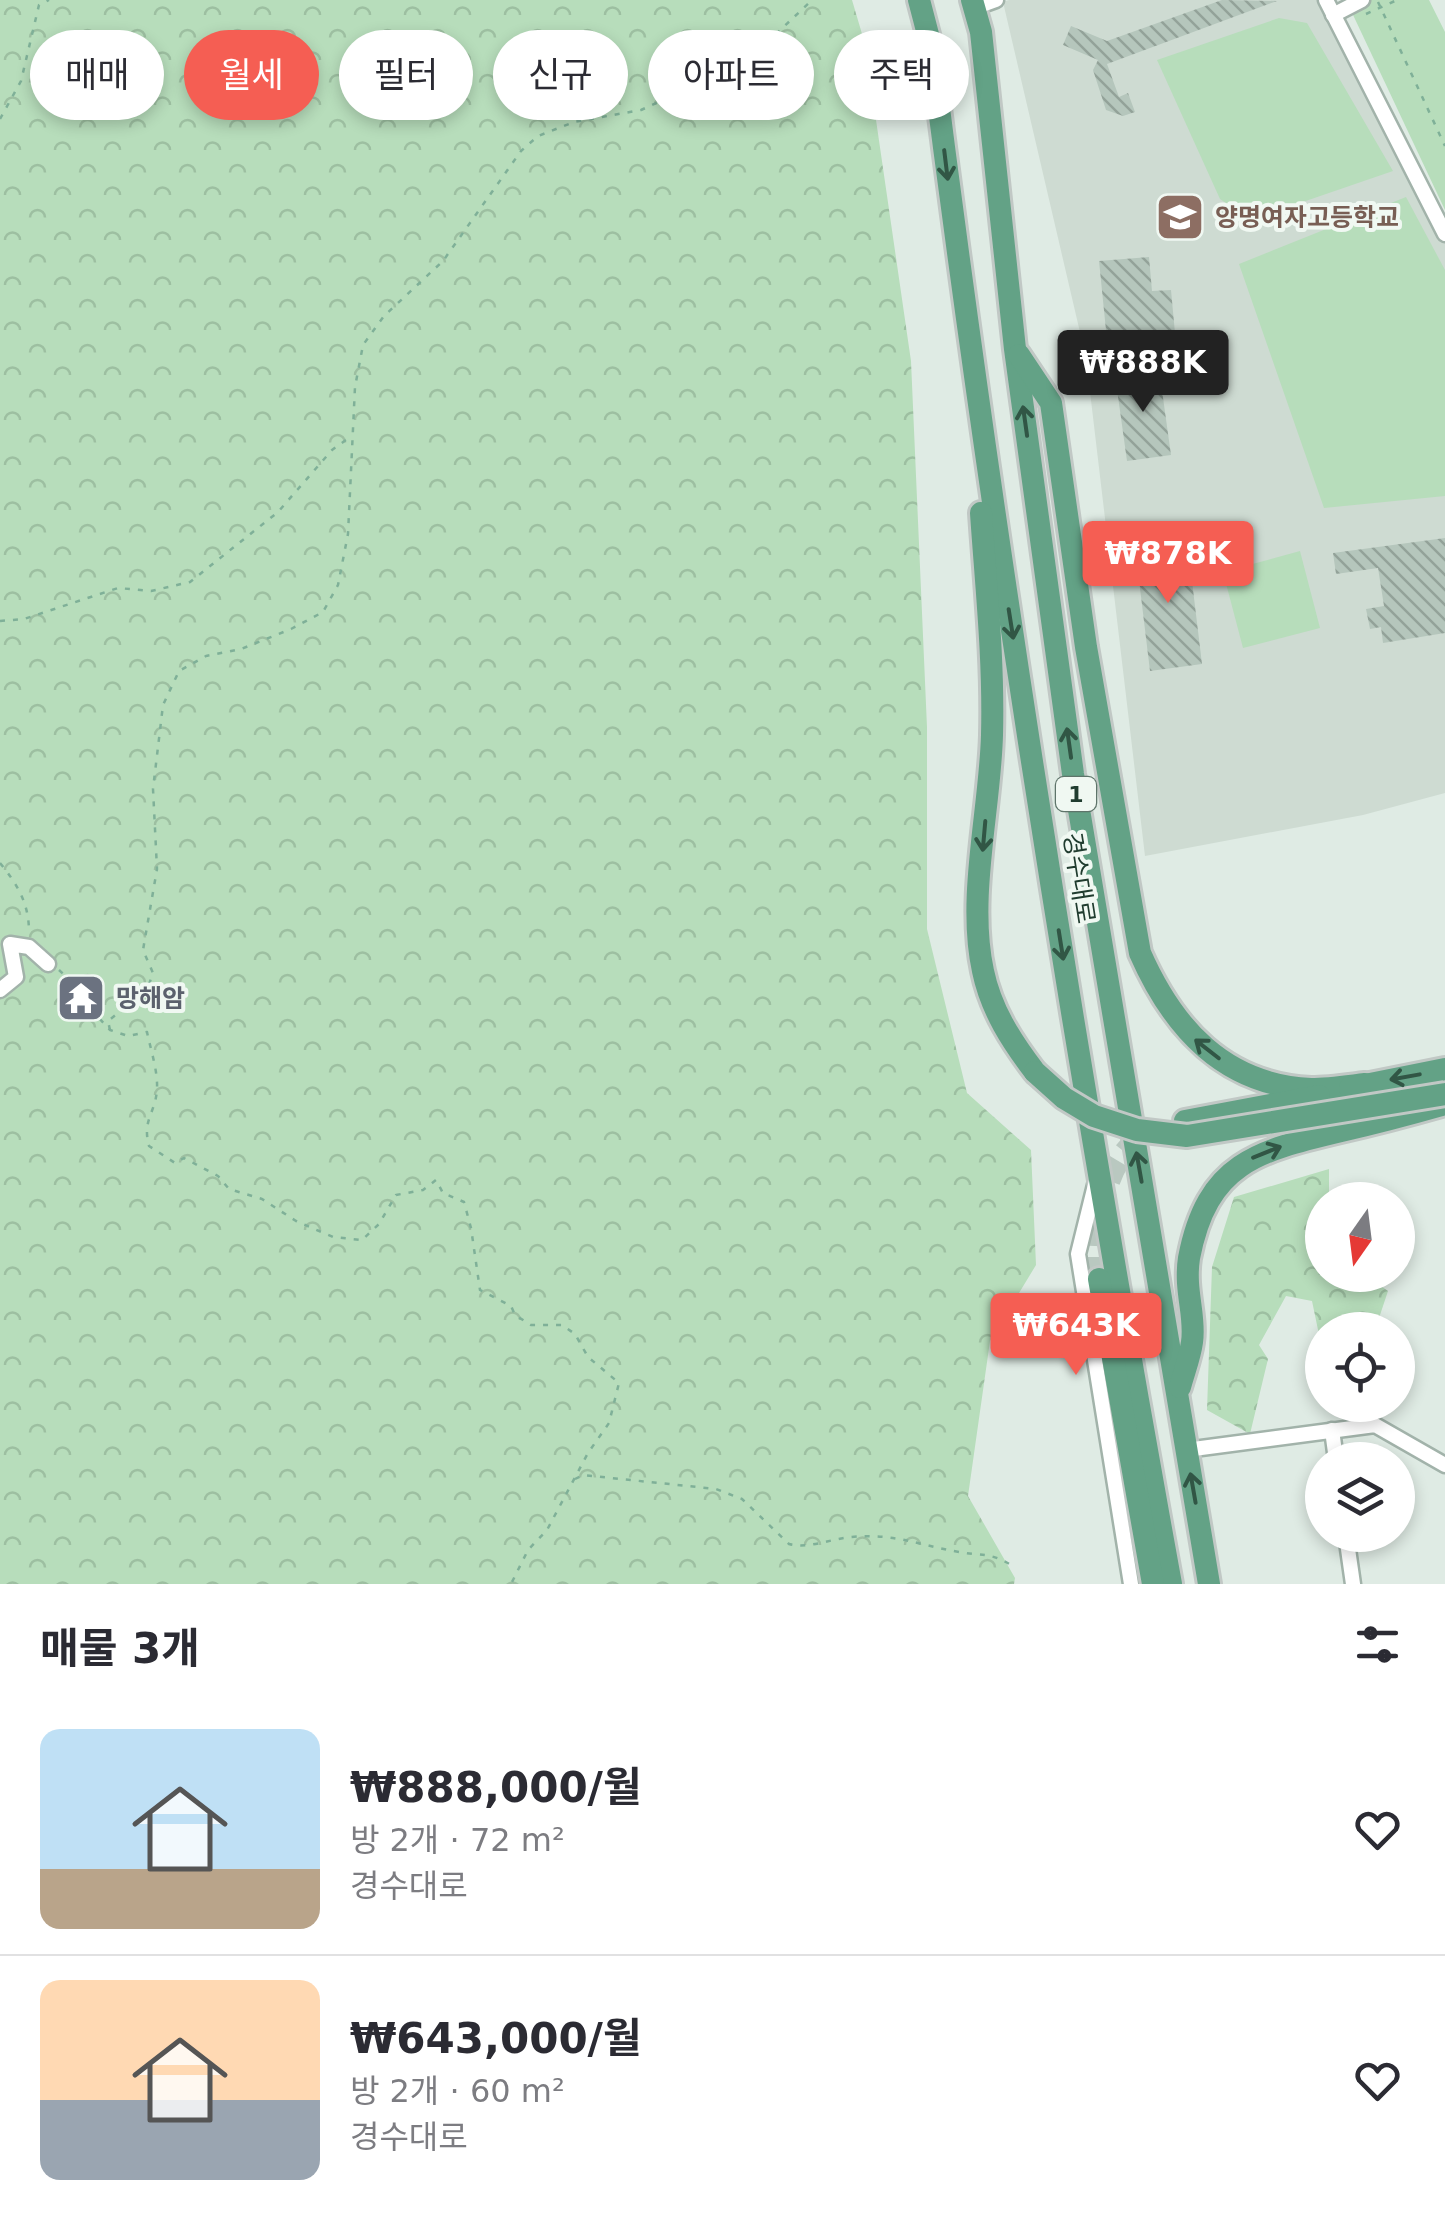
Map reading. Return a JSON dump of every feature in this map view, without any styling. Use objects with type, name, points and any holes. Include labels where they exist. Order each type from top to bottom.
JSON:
[{"type":"main road","name":"경수대로","points":[[919,0],[930,46],[970,355],[1098,1176],[1171,1584]]},
{"type":"main road","name":"경수대로","points":[[981,3],[980,32],[1015,349],[1073,774],[1209,1584]]},
{"type":"main road","points":[[1015,349],[1051,404],[1086,647],[1133,915],[1140,953],[1155,987],[1194,1039],[1217,1058],[1248,1075],[1312,1089],[1365,1084]]},
{"type":"main road","points":[[970,355],[992,637],[992,738],[979,898],[982,970],[1011,1040],[1036,1072],[1064,1098],[1094,1116],[1137,1130],[1187,1136],[1445,1094]]},
{"type":"main road","points":[[1185,1121],[1445,1069]]},
{"type":"main road","points":[[1178,1395],[1193,1340],[1185,1284],[1200,1218],[1217,1188],[1254,1156],[1286,1144],[1445,1104]]},
{"type":"main road","points":[[1099,1279],[1153,1584]]},
{"type":"street","points":[[1326,0],[1445,234]]},
{"type":"street","points":[[1333,14],[1363,5]]},
{"type":"street","points":[[0,990],[16,977],[10,944],[29,948],[51,966]]},
{"type":"street","points":[[1098,1176],[1078,1254],[1131,1584]]},
{"type":"street","points":[[1186,1450],[1375,1424],[1445,1465]]},
{"type":"street","points":[[1332,1430],[1334,1442]]},
{"type":"street","points":[[1348,1552],[1353,1584]]},
{"type":"path","points":[[0,119],[21,81],[39,5],[49,0]]},
{"type":"path","points":[[110,1030],[108,1021],[147,990],[153,973],[143,950],[156,870],[153,789],[162,705],[179,671],[206,656],[241,649],[292,629],[323,612],[338,585],[348,534],[355,387],[364,345],[384,316],[443,261],[521,152],[538,136],[574,122],[641,110],[696,85],[774,36],[812,0]]},
{"type":"path","points":[[1376,0],[1445,146]]},
{"type":"path","points":[[1363,5],[1396,0]]},
{"type":"path","points":[[0,621],[24,619],[118,588],[152,592],[190,582],[278,512],[332,450],[351,436]]},
{"type":"path","points":[[0,863],[15,881],[29,910],[29,948]]},
{"type":"path","points":[[51,966],[68,976],[91,1000],[97,1016],[110,1030],[128,1036],[147,1032],[158,1084],[144,1128],[150,1146],[175,1162],[184,1158],[218,1176],[228,1189],[262,1199],[296,1221],[333,1236],[362,1240],[379,1224],[396,1195],[423,1190],[436,1180],[443,1193],[464,1202],[480,1290],[505,1302],[531,1326],[562,1325],[576,1334],[588,1357],[620,1383],[609,1423],[548,1530],[528,1550],[511,1584]]},
{"type":"path","points":[[574,1480],[582,1476],[716,1489],[742,1499],[788,1544],[798,1546],[850,1537],[897,1536],[962,1553],[994,1554],[1011,1565]]},
{"type":"shaded area","points":[[1326,0],[1445,234],[1445,793],[1363,815],[1145,856],[1086,358],[1003,2]]},
{"type":"green space","points":[[0,0],[852,0],[861,30],[834,30],[834,120],[876,120],[911,361],[927,727],[927,929],[967,1093],[1031,1150],[1036,1265],[990,1341],[968,1496],[1015,1578],[1014,1584],[0,1584]]},
{"type":"green space","points":[[1346,0],[1429,0],[1445,32],[1445,210]]},
{"type":"green space","points":[[1279,18],[1307,23],[1393,171],[1250,220],[1220,199],[1157,60]]},
{"type":"green space","points":[[1406,197],[1445,270],[1445,496],[1324,508],[1239,264]]},
{"type":"green space","points":[[1300,551],[1320,628],[1243,648],[1223,572]]},
{"type":"green space","points":[[1329,1169],[1329,1182],[1305,1182],[1305,1292],[1388,1292],[1381,1312],[1314,1312],[1312,1301],[1286,1296],[1259,1345],[1268,1359],[1250,1434],[1207,1410],[1212,1267],[1234,1197]]},
{"type":"building","points":[[1222,0],[1277,1],[1107,64],[1119,97],[1128,93],[1135,112],[1123,116],[1106,110],[1093,70],[1098,60],[1063,45],[1071,26],[1107,41]]},
{"type":"building","points":[[1149,257],[1152,291],[1171,290],[1176,344],[1108,350],[1099,261]]},
{"type":"building","points":[[1159,369],[1171,455],[1127,461],[1115,375]]},
{"type":"building","points":[[1445,538],[1445,633],[1383,643],[1381,627],[1370,629],[1366,609],[1384,606],[1378,568],[1336,574],[1333,553]]},
{"type":"building","points":[[1187,540],[1202,664],[1150,671],[1135,547]]},
{"type":"tunnel","points":[[1099,1279],[1100,1220],[1109,1180],[1129,1147],[1144,1134]]},
{"type":"place","name":"양명여자고등학교","points":[[1180,217]]},
{"type":"place","name":"망해암","points":[[81,998]]}]
